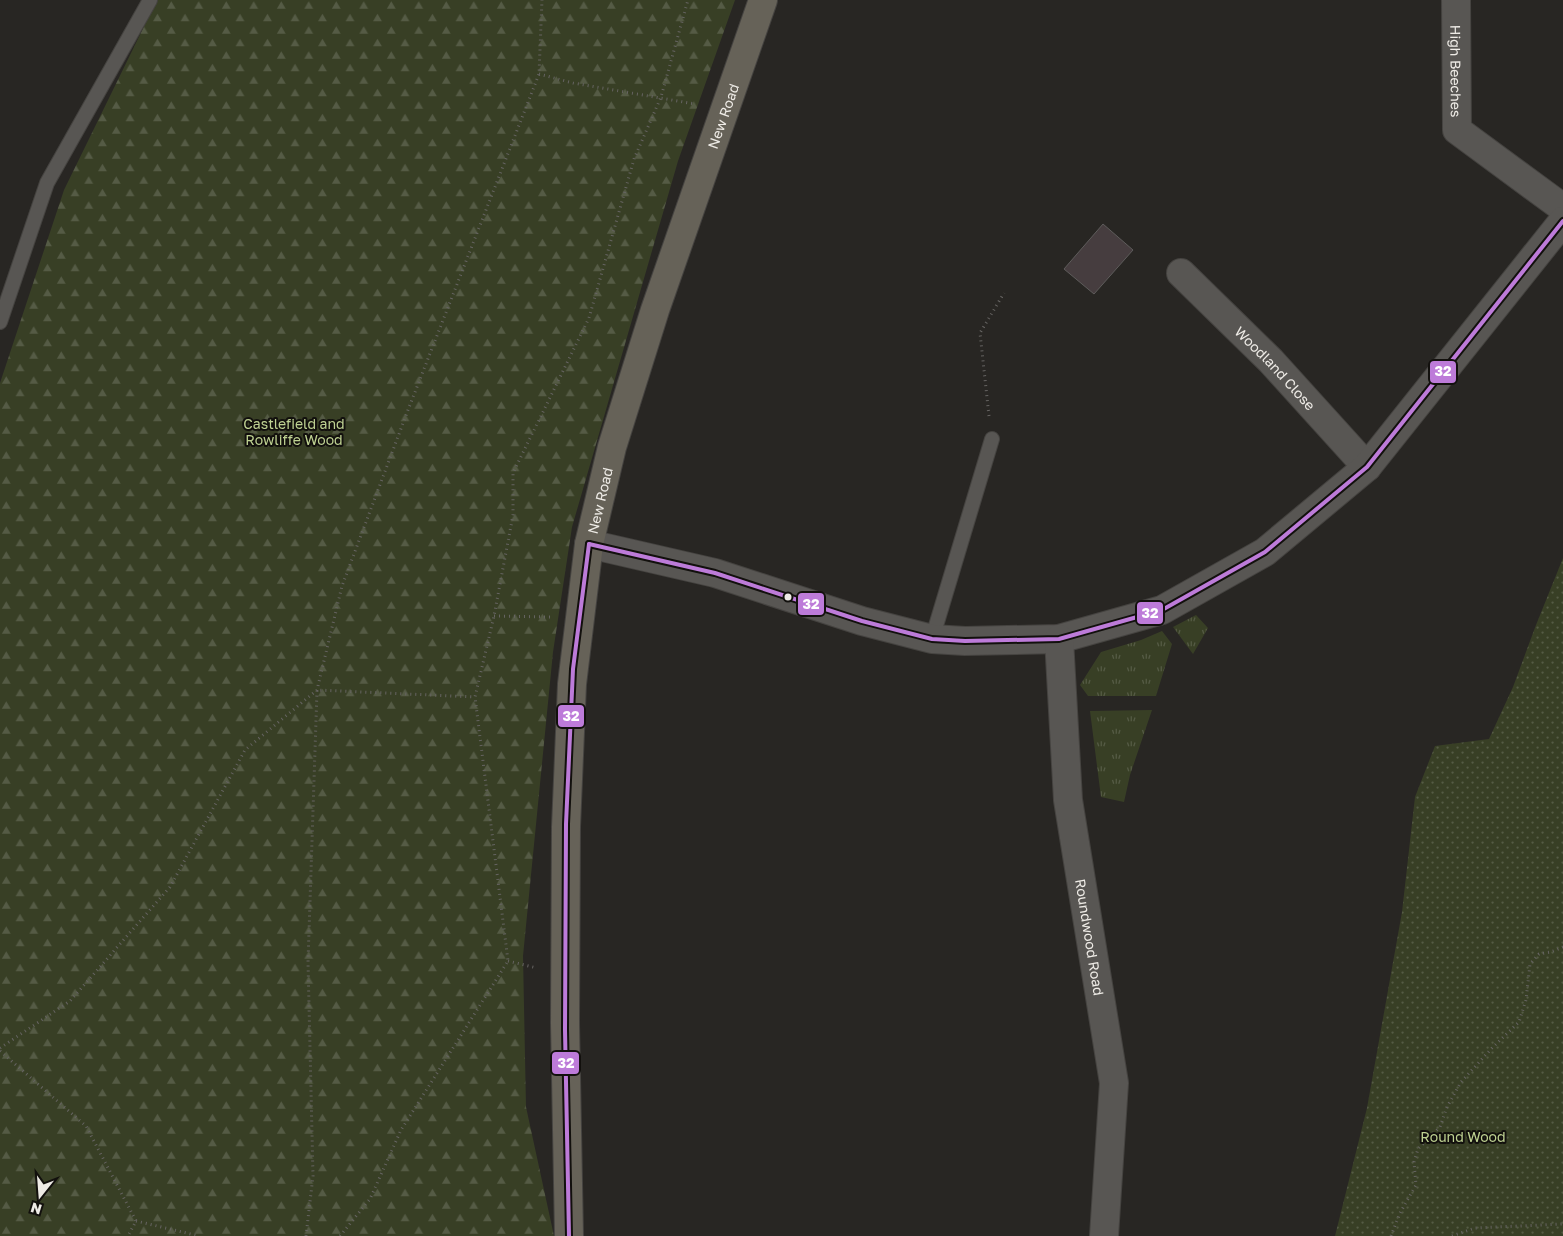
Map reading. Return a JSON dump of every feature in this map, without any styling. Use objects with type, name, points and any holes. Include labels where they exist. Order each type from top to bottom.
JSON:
[{"type":"highway","name":"New Road","points":[[569,1236],[564,1023],[566,827],[572,684],[589,544],[612,447],[655,310],[764,0]]},
{"type":"street","name":"High Beeches","points":[[1456,0],[1457,130],[1563,208]]},
{"type":"street","points":[[589,544],[715,573],[862,621],[932,639],[1059,639],[1162,610],[1265,552],[1367,467],[1563,221]]},
{"type":"street","name":"Woodland Close","points":[[1181,273],[1271,361],[1367,467]]},
{"type":"street","name":"Roundwood Road","points":[[1059,639],[1068,800],[1114,1083],[1104,1236]]},
{"type":"lane","points":[[0,322],[47,183],[150,0]]},
{"type":"lane","points":[[932,639],[992,439]]},
{"type":"path","points":[[306,1236],[313,1176],[308,962],[317,690],[342,586],[408,410],[539,74],[542,0]]},
{"type":"path","points":[[340,1236],[370,1199],[401,1130],[508,961],[475,697],[494,616],[513,515],[513,473],[588,318],[634,159],[661,97],[688,0]]},
{"type":"path","points":[[539,74],[573,82],[725,109]]},
{"type":"path","points":[[992,439],[980,333],[1004,293]]},
{"type":"path","points":[[494,616],[580,618]]},
{"type":"path","points":[[199,1236],[136,1221],[86,1126],[0,1050],[70,1001],[170,887],[245,750],[317,690],[475,697]]},
{"type":"path","points":[[1391,1236],[1400,1213],[1416,1185],[1414,1162],[1418,1149],[1440,1127],[1447,1107],[1461,1082],[1519,1022],[1526,1000],[1530,964],[1539,954],[1563,947]]},
{"type":"path","points":[[128,1236],[136,1221]]},
{"type":"path","points":[[1452,1236],[1475,1228],[1563,1224]]},
{"type":"green space","name":"Castlefield and Rowliffe Wood","points":[[157,0],[735,0],[678,161],[572,527],[553,652],[523,956],[526,1107],[554,1236],[0,1236],[0,383],[64,190]]},
{"type":"green space","name":"Round Wood","points":[[1563,558],[1563,1236],[1335,1236],[1367,1108],[1402,912],[1415,797],[1435,746],[1489,739],[1513,687]]},
{"type":"green space","points":[[1196,615],[1208,628],[1193,654],[1173,627]]},
{"type":"green space","points":[[1162,631],[1172,644],[1156,696],[1088,696],[1080,685],[1101,652],[1141,640]]},
{"type":"green space","points":[[1152,710],[1130,775],[1124,802],[1101,797],[1090,711]]},
{"type":"building","points":[[1103,224],[1133,250],[1094,294],[1064,269]]},
{"type":"transit line","name":"32","points":[[589,544],[715,573],[862,621],[932,639],[965,641],[1059,639],[1162,610],[1265,552],[1367,467],[1563,221]]},
{"type":"transit line","name":"32","points":[[569,1236],[565,1030],[566,824],[573,669],[589,544]]}]
